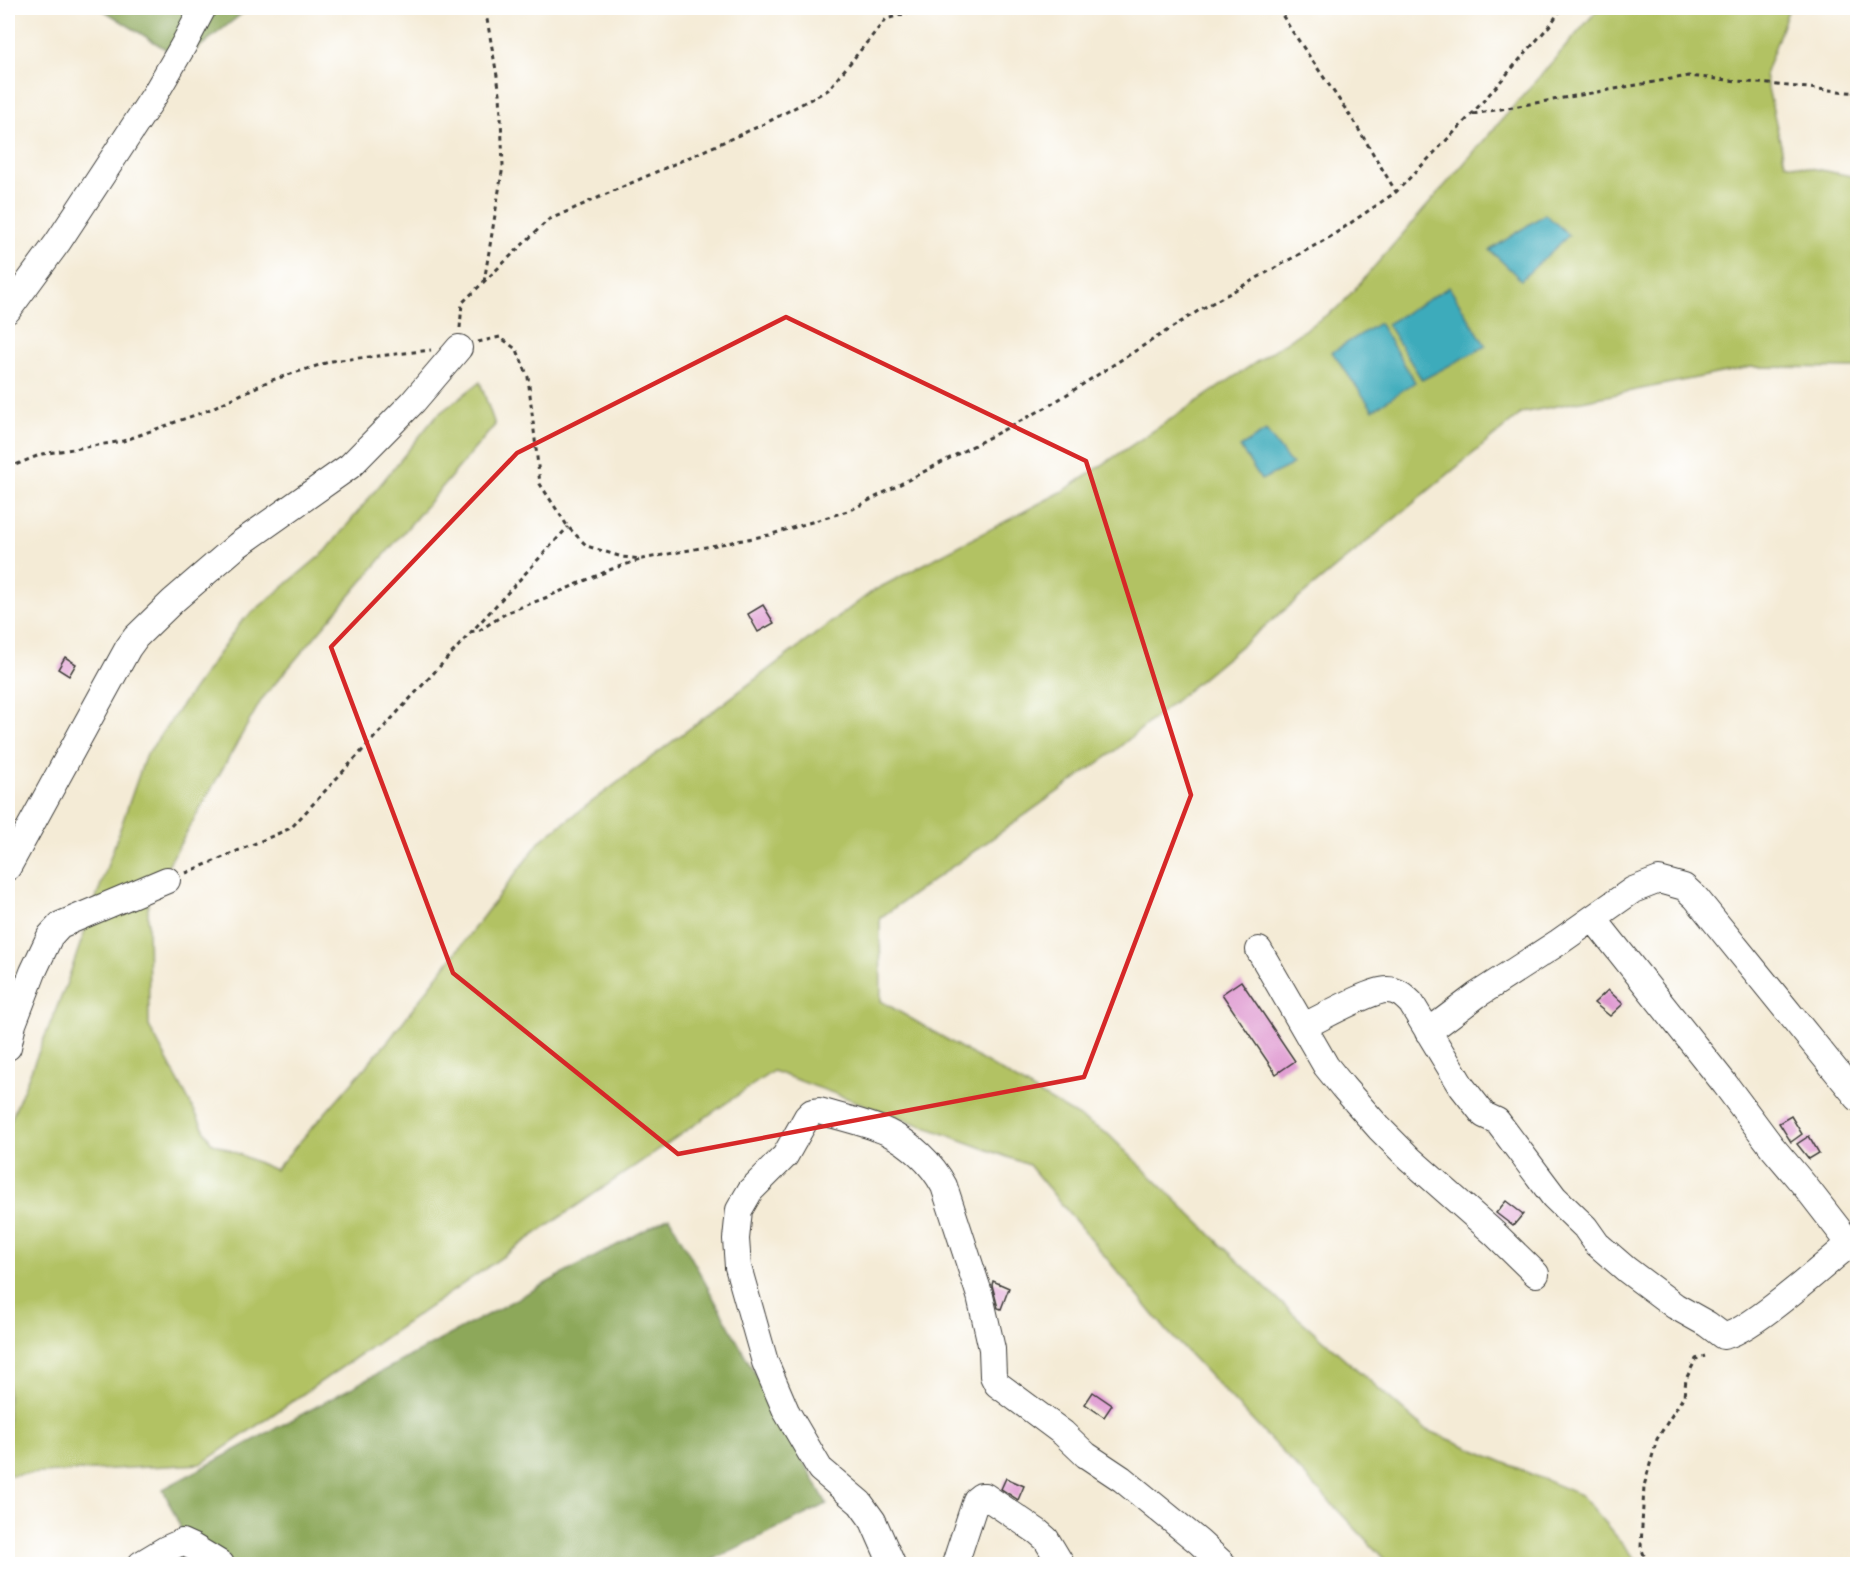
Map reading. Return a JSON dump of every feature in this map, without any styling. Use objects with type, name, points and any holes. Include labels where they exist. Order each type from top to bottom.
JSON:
[{"type":"street","points":[[8,310],[58,242],[154,96],[203,8]]},
{"type":"street","points":[[8,867],[122,658],[136,637],[173,601],[238,545],[351,466],[413,402],[459,348]]},
{"type":"street","points":[[8,1047],[13,1024],[33,972],[50,936],[60,925],[168,880]]},
{"type":"street","points":[[1428,1032],[1477,995],[1633,890],[1659,880],[1684,887],[1696,898],[1857,1098]]},
{"type":"street","points":[[1304,1026],[1360,999],[1385,990],[1402,994],[1411,1003],[1462,1087],[1484,1114],[1497,1121],[1554,1197],[1585,1227],[1597,1244],[1675,1306],[1707,1324],[1719,1334],[1727,1336],[1740,1330],[1786,1296],[1854,1240],[1772,1148],[1725,1084],[1593,918]]},
{"type":"street","points":[[1259,950],[1326,1066],[1379,1128],[1536,1274]]},
{"type":"street","points":[[892,1564],[873,1521],[860,1503],[820,1469],[786,1411],[765,1362],[738,1267],[736,1239],[739,1210],[750,1191],[785,1156],[807,1117],[813,1112],[819,1111],[887,1132],[914,1150],[936,1171],[944,1186],[980,1296],[992,1349],[993,1376],[997,1384],[1063,1433],[1086,1455],[1122,1479],[1201,1553],[1223,1564]]},
{"type":"street","points":[[955,1564],[976,1500],[985,1496],[1046,1539],[1061,1564]]},
{"type":"street","points":[[141,1564],[182,1542],[221,1564]]},
{"type":"path","points":[[484,282],[503,166],[500,93],[485,8]]},
{"type":"path","points":[[459,348],[462,303],[548,220],[764,124],[828,90],[886,19],[925,8]]},
{"type":"path","points":[[1278,8],[1353,120],[1396,192]]},
{"type":"path","points":[[470,633],[480,630],[508,612],[612,568],[642,559],[769,535],[851,510],[1047,407],[1198,311],[1330,237],[1396,192],[1471,115],[1550,25],[1562,8]]},
{"type":"path","points":[[1471,115],[1688,76],[1857,93]]},
{"type":"path","points":[[8,468],[42,454],[123,441],[206,411],[269,381],[332,361],[459,348],[500,337],[517,350],[528,377],[540,484],[568,527],[587,546],[622,557],[642,559]]},
{"type":"path","points":[[168,880],[291,828],[568,527]]},
{"type":"path","points":[[1647,1564],[1641,1547],[1644,1486],[1657,1439],[1684,1396],[1686,1379],[1696,1359],[1706,1356]]},
{"type":"highlighted area","points":[[786,317],[1086,461],[1191,795],[1084,1077],[678,1154],[453,973],[331,647],[517,453]]},
{"type":"green space","points":[[100,8],[249,8],[183,60]]},
{"type":"green space","points":[[1599,8],[1789,8],[1765,75],[1785,163],[1857,177],[1857,368],[1751,367],[1522,413],[1111,754],[880,918],[881,1001],[1108,1134],[1279,1301],[1425,1429],[1581,1495],[1640,1564],[1389,1564],[1167,1331],[1029,1165],[773,1071],[201,1464],[8,1475],[8,1124],[66,985],[145,757],[241,622],[326,551],[436,416],[480,382],[495,425],[262,699],[148,901],[149,1026],[211,1142],[275,1170],[389,1040],[541,840],[873,591],[1063,491],[1340,306]]},
{"type":"green space","points":[[669,1217],[827,1504],[704,1564],[197,1564],[163,1489]]},
{"type":"water","points":[[1545,214],[1569,235],[1521,280],[1490,250]]},
{"type":"water","points":[[1449,287],[1486,346],[1422,380],[1387,324]]},
{"type":"water","points":[[1379,323],[1415,382],[1373,410],[1332,352]]},
{"type":"water","points":[[1266,431],[1292,465],[1261,480],[1240,447]]},
{"type":"building","points":[[763,605],[774,623],[758,632],[748,614]]},
{"type":"building","points":[[65,657],[76,664],[69,676],[58,669]]},
{"type":"building","points":[[1241,981],[1295,1061],[1276,1074],[1222,994]]},
{"type":"building","points":[[1608,990],[1623,1004],[1610,1016],[1594,1003]]},
{"type":"building","points":[[1791,1116],[1802,1134],[1791,1142],[1779,1123]]},
{"type":"building","points":[[1809,1136],[1819,1153],[1809,1159],[1797,1144]]},
{"type":"building","points":[[1506,1201],[1523,1214],[1513,1226],[1496,1213]]},
{"type":"building","points":[[993,1281],[1009,1288],[1001,1309],[998,1308]]},
{"type":"building","points":[[1093,1392],[1112,1405],[1104,1417],[1085,1404]]},
{"type":"building","points":[[1006,1478],[1024,1486],[1018,1500],[1001,1489]]}]
